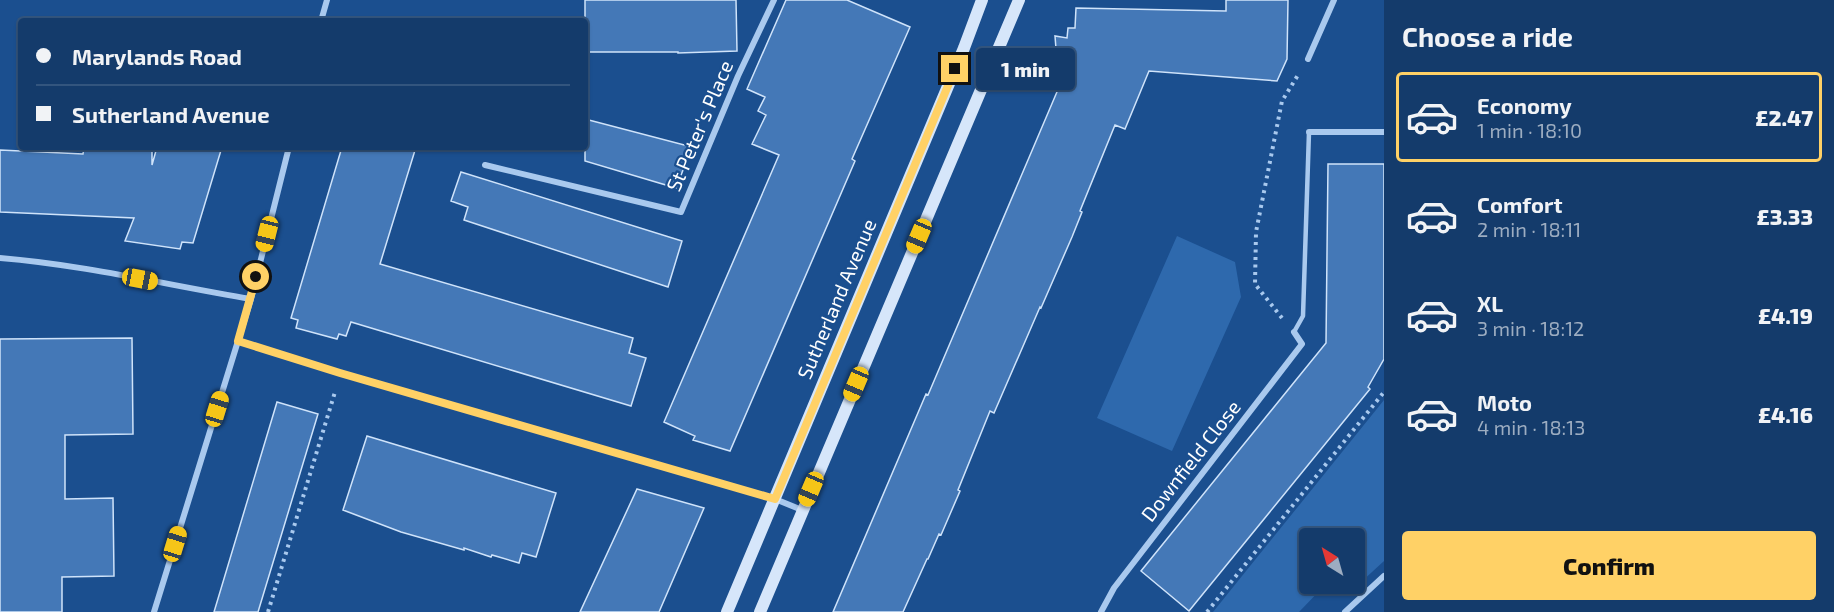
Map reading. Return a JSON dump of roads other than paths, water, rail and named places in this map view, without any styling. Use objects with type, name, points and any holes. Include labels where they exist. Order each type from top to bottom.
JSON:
[{"type":"street","points":[[322,18],[327,0]]},
{"type":"street","name":"St Peter's Place","points":[[485,165],[681,212],[738,76],[774,0]]},
{"type":"street","name":"Sutherland Avenue","points":[[727,612],[982,0]]},
{"type":"street","points":[[760,612],[1019,0]]},
{"type":"street","points":[[1308,59],[1334,0]]},
{"type":"street","points":[[1309,132],[1384,132]]},
{"type":"street","points":[[154,612],[251,299],[289,150]]},
{"type":"street","points":[[0,258],[102,271],[251,299]]},
{"type":"street","name":"Downfield Close","points":[[1101,612],[1114,588],[1302,344],[1294,332]]},
{"type":"street","points":[[238,341],[340,373],[775,499],[802,510]]},
{"type":"street","points":[[1345,612],[1384,576]]},
{"type":"lane","points":[[1294,332],[1303,316],[1309,132]]}]
